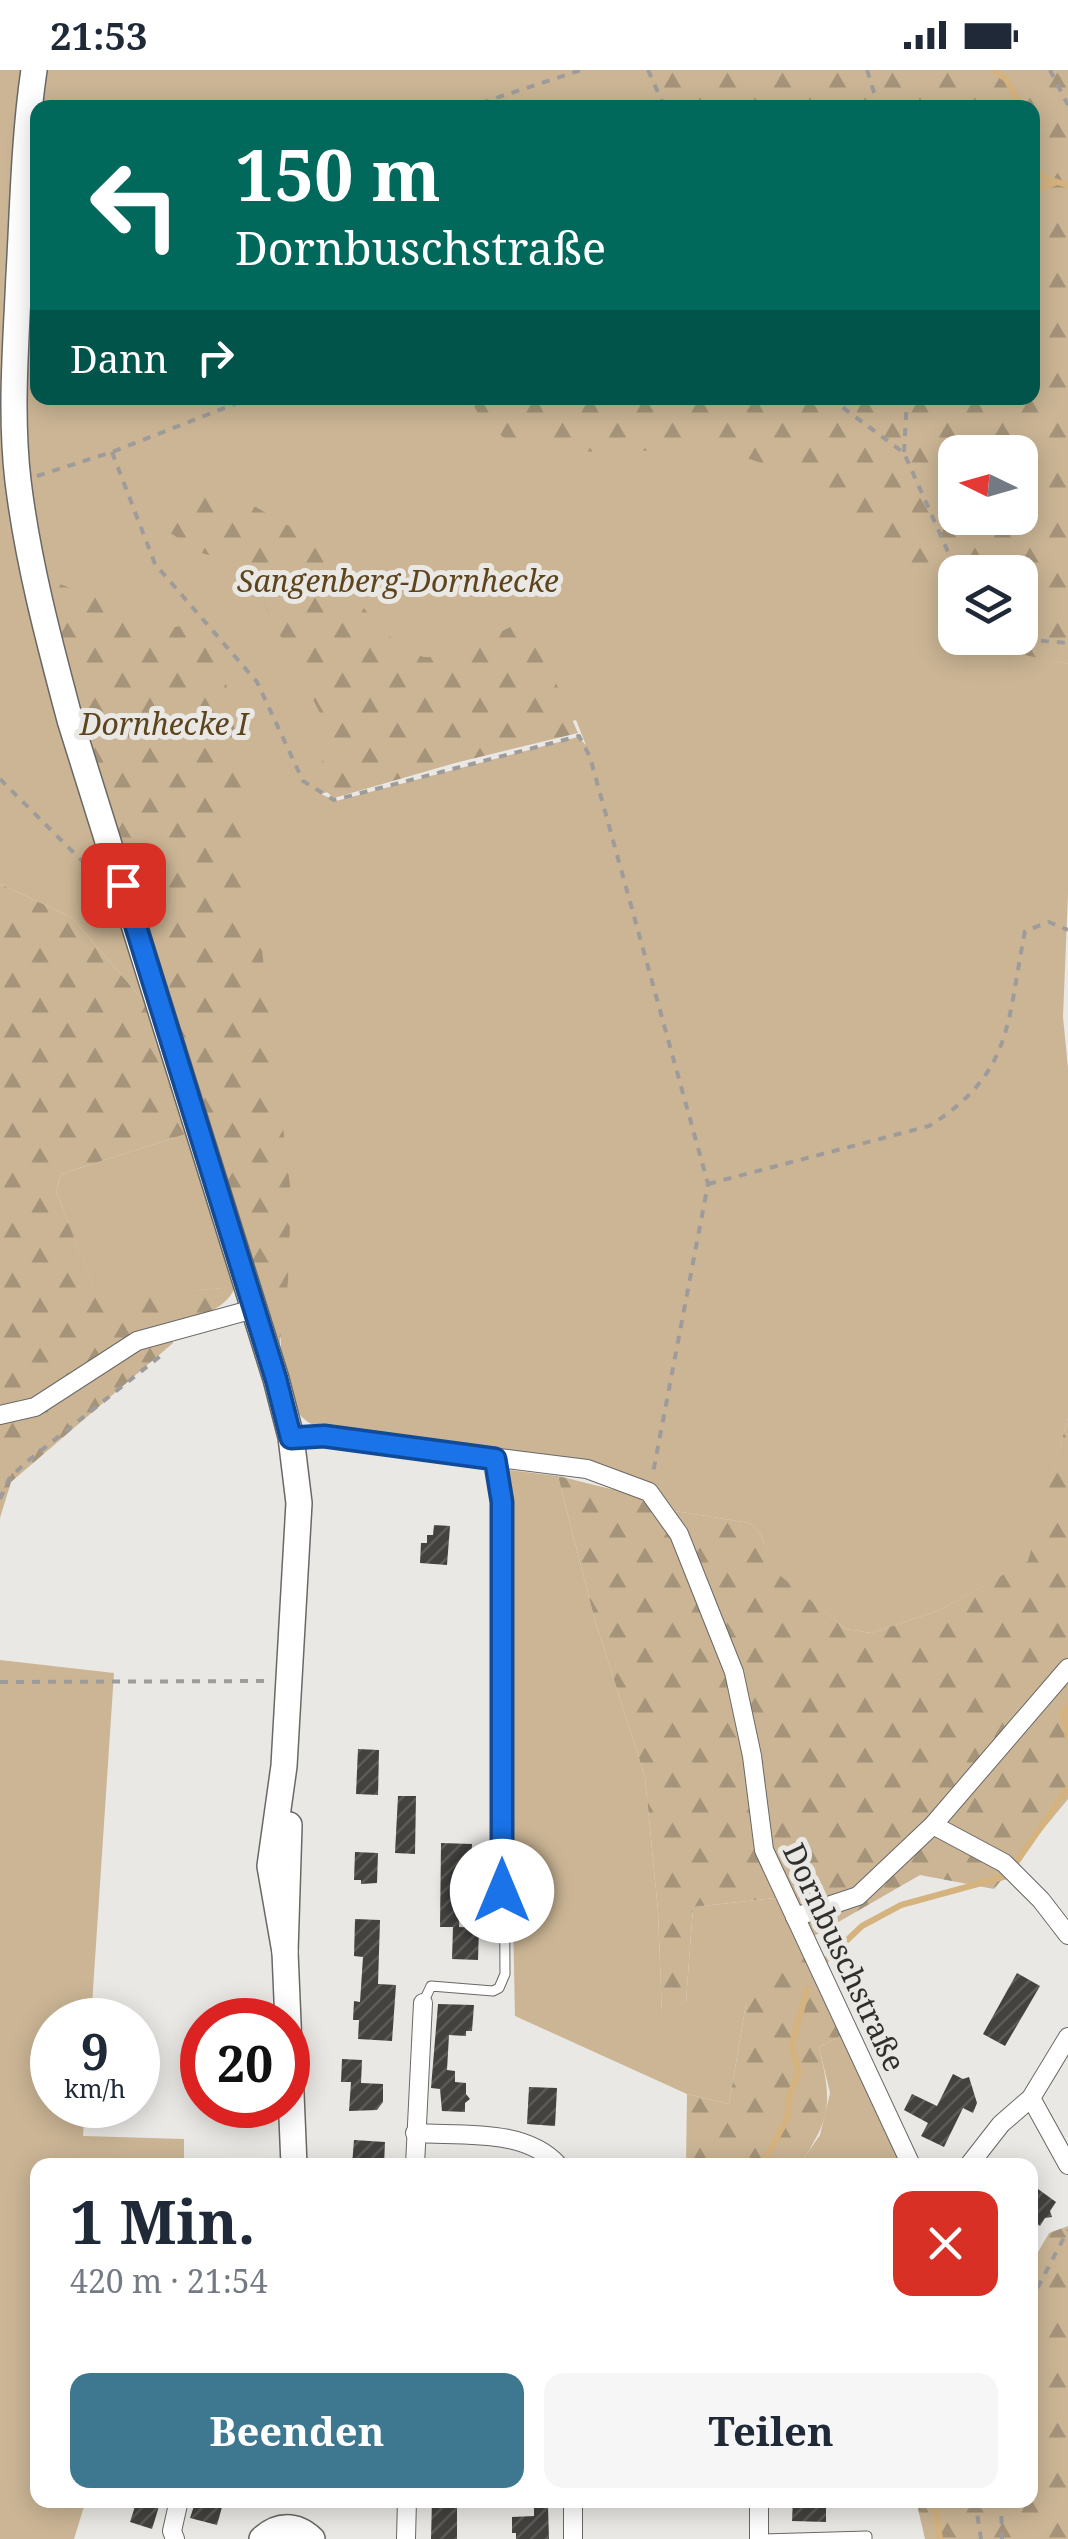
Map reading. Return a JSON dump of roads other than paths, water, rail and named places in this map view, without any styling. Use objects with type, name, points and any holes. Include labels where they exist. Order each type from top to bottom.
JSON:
[{"type":"main road","points":[[34,70],[27,120],[14,392],[18,477],[41,612],[70,720],[291,1438],[299,1503],[284,1766],[270,1866],[286,1952],[294,2158]]},
{"type":"main road","points":[[287,2527],[289,2508]]},
{"type":"main road","points":[[262,2539],[287,2527],[312,2539]]},
{"type":"street","points":[[0,1415],[35,1407],[136,1341],[254,1309]]},
{"type":"street","points":[[291,1438],[324,1436],[495,1459]]},
{"type":"street","name":"Dornbuschstraße","points":[[495,1459],[586,1470],[649,1492],[679,1534],[734,1672],[752,1756],[764,1850],[907,2158]]},
{"type":"street","points":[[795,1917],[858,1896],[933,1825],[1065,1678]]},
{"type":"street","points":[[933,1825],[1004,1863],[1041,1900],[1068,1935]]},
{"type":"street","points":[[415,2158],[422,2003]]},
{"type":"street","points":[[975,2158],[1001,2124],[1031,2098],[1068,2037]]},
{"type":"street","points":[[1031,2098],[1068,2165]]},
{"type":"street","points":[[415,2133],[516,2140],[552,2158]]},
{"type":"street","points":[[175,2539],[172,2531],[176,2508]]},
{"type":"street","points":[[406,2539],[407,2508]]},
{"type":"street","points":[[573,2539],[574,2508]]},
{"type":"street","points":[[758,2508],[759,2539]]},
{"type":"lane","points":[[422,2003],[426,1991],[436,1984],[492,1991],[499,1988],[505,1974],[502,1502],[495,1459]]},
{"type":"lane","points":[[759,2539],[867,2539]]},
{"type":"waterway","points":[[993,70],[1006,79],[1018,100]]},
{"type":"waterway","points":[[1040,174],[1068,185]]},
{"type":"waterway","points":[[1040,188],[1055,183]]},
{"type":"waterway","points":[[1068,1705],[1063,1713],[1068,1738]]},
{"type":"waterway","points":[[826,1960],[862,1926],[901,1905],[1007,1876],[1068,1788]]},
{"type":"waterway","points":[[766,2158],[787,2119],[790,2093],[799,2073],[792,2046],[807,1989]]},
{"type":"waterway","points":[[935,2508],[940,2539]]},
{"type":"park label","name":"Sangenberg-Dornhecke","points":[[398,580]]},
{"type":"park label","name":"Dornhecke I","points":[[164,723]]}]
